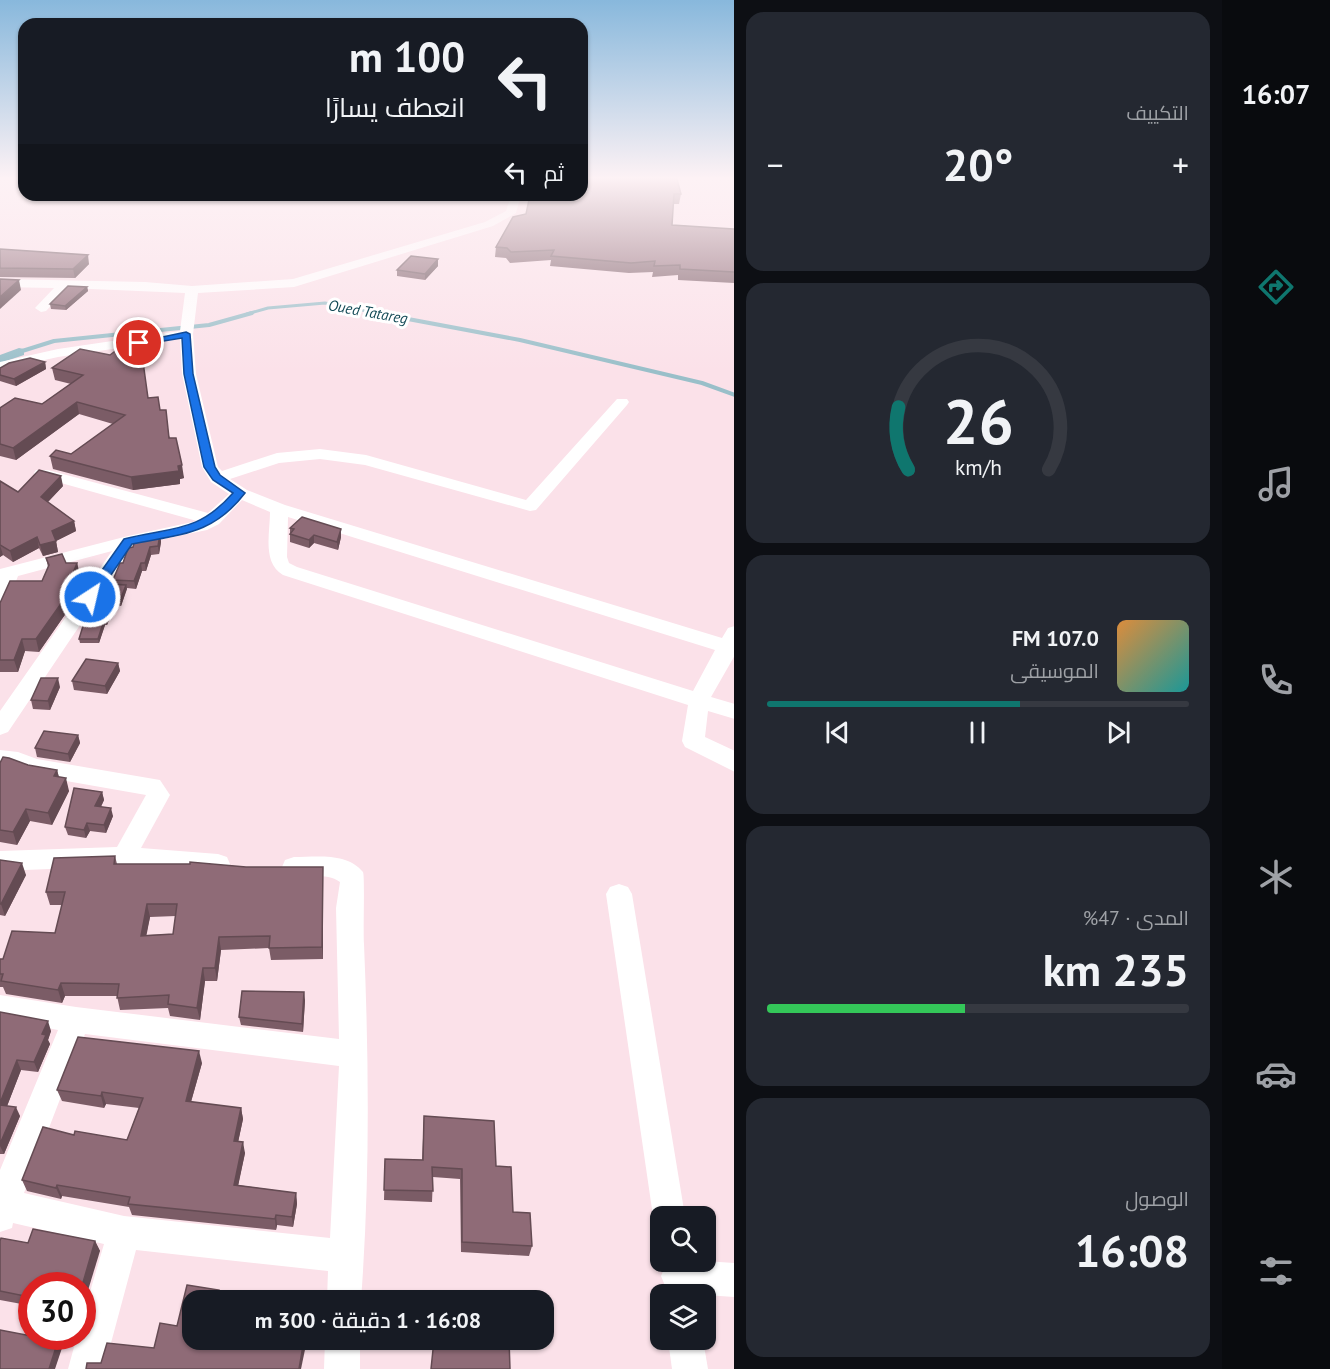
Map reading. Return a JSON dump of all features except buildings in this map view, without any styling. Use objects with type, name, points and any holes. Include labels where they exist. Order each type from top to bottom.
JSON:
[{"type":"street","points":[[0,283],[145,286],[192,290],[294,283],[427,243]]},
{"type":"street","points":[[41,308],[64,285]]},
{"type":"street","points":[[192,290],[186,334],[189,374],[210,467],[217,478],[239,493],[279,509],[733,643],[699,699],[693,741],[725,756],[734,763]]},
{"type":"street","points":[[0,366],[58,353],[186,334]]},
{"type":"street","points":[[217,478],[277,458],[320,454],[366,460],[530,506],[622,402]]},
{"type":"street","points":[[42,473],[213,520]]},
{"type":"street","points":[[0,597],[6,573],[128,541],[201,526],[213,520],[239,493]]},
{"type":"street","points":[[279,509],[278,557],[281,566],[290,571],[734,712]]},
{"type":"street","points":[[0,727],[128,541]]},
{"type":"street","points":[[0,758],[18,760],[32,767],[152,786],[158,795],[124,856]]},
{"type":"street","points":[[0,861],[124,856],[238,866]]},
{"type":"street","points":[[270,867],[337,867],[353,878],[349,908],[354,1054],[344,1290]]},
{"type":"street","points":[[619,894],[667,1206]]},
{"type":"street","points":[[0,1007],[76,1020],[354,1054]]},
{"type":"street","points":[[76,1020],[19,1160],[2,1210],[124,1232],[345,1256]]},
{"type":"street","points":[[86,1369],[124,1232]]},
{"type":"street","points":[[678,1277],[734,1280]]},
{"type":"street","points":[[342,1369],[343,1350]]},
{"type":"street","points":[[687,1350],[690,1369]]},
{"type":"waterway","name":"Oued Tatareg","points":[[247,314],[268,308],[325,303],[383,314]]},
{"type":"waterway","name":"Oued Tatareg","points":[[19,352],[54,341],[209,325],[252,313]]},
{"type":"waterway","name":"Oued Tatareg","points":[[376,313],[520,340],[702,383],[734,395]]},
{"type":"waterway","name":"Oued Tatareg","points":[[0,359],[19,352]]},
{"type":"route","points":[[90,597],[128,541],[201,526],[213,520],[239,493],[217,478],[210,467],[189,374],[186,334],[139,343]]}]
